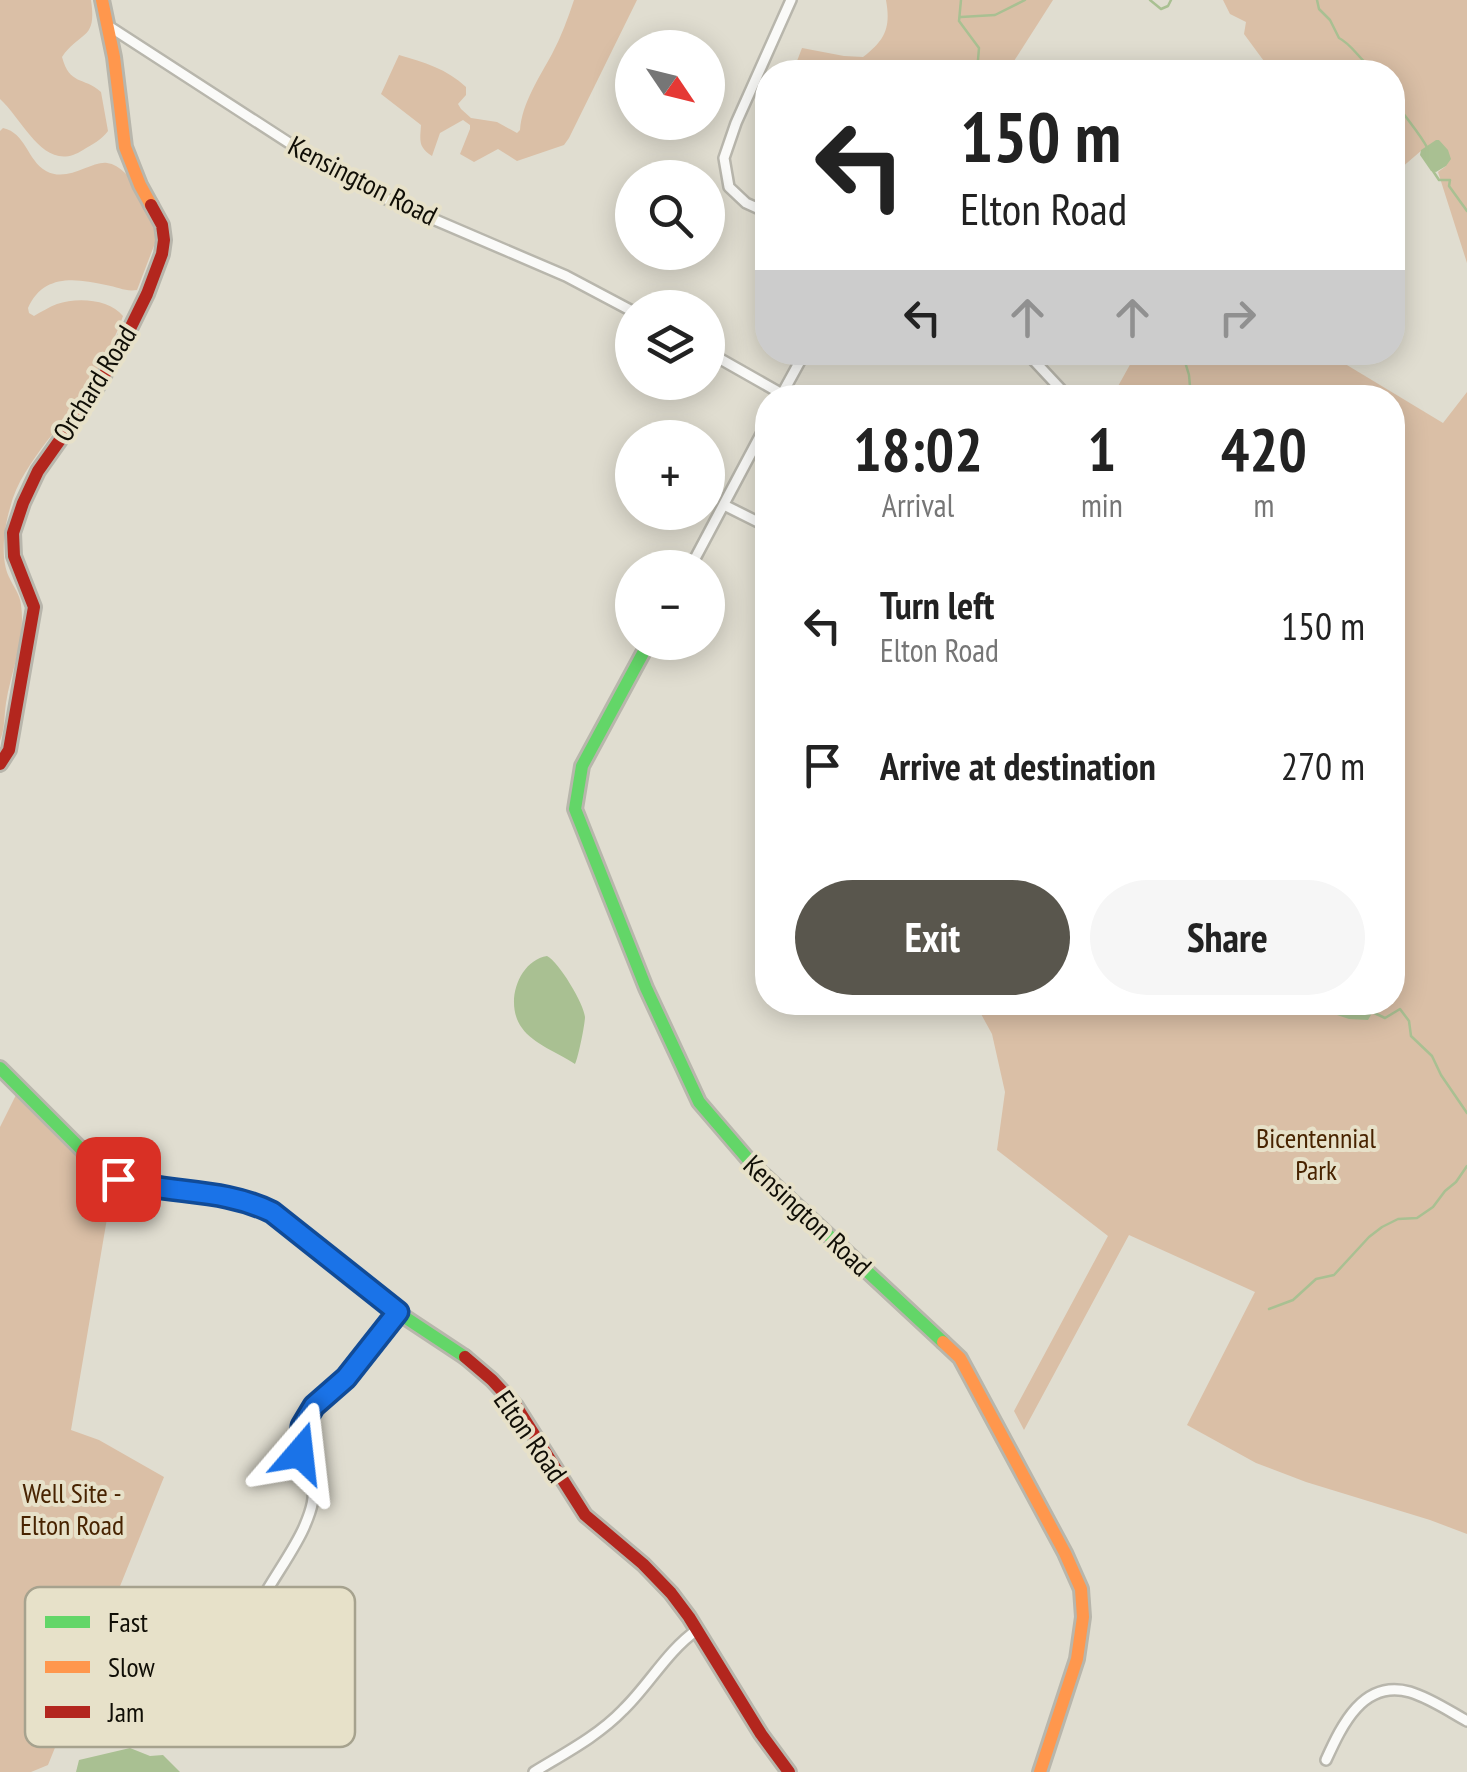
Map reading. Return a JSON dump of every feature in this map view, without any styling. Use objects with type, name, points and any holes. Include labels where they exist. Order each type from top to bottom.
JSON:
[{"type":"street","name":"Orchard Road","points":[[0,764],[9,750],[34,607],[14,556],[13,533],[38,471],[122,345],[162,254],[164,240],[162,225],[125,147],[102,0]]},
{"type":"street","points":[[764,60],[791,0]]},
{"type":"street","name":"Kensington Road","points":[[107,26],[337,174],[566,276],[615,302]]},
{"type":"street","points":[[755,81],[724,158],[729,187],[755,207]]},
{"type":"street","points":[[725,362],[763,385]]},
{"type":"street","points":[[1038,365],[1057,385]]},
{"type":"street","points":[[725,503],[755,447]]},
{"type":"street","points":[[725,506],[755,520]]},
{"type":"street","name":"Kensington Road","points":[[639,660],[582,766],[574,809],[646,988],[699,1102],[752,1165],[960,1358],[1065,1553],[1080,1589],[1084,1617],[1077,1659],[1040,1772]]},
{"type":"street","name":"Elton Road","points":[[0,1068],[102,1170],[136,1184],[230,1196],[272,1212],[398,1312],[492,1380],[516,1406],[585,1515],[669,1590],[789,1772]]},
{"type":"street","points":[[270,1587],[305,1527],[314,1499],[312,1480],[300,1453],[302,1426],[314,1406],[346,1378],[398,1312]]},
{"type":"street","points":[[534,1772],[604,1728],[684,1639],[697,1630]]},
{"type":"street","points":[[1326,1760],[1349,1714],[1374,1693],[1406,1691],[1467,1722]]},
{"type":"green space","points":[[0,0],[91,0],[89,29],[62,57],[73,77],[101,92],[108,131],[97,142],[70,156],[58,156],[37,142],[0,99]]},
{"type":"green space","points":[[574,0],[637,0],[622,30],[615,30],[615,45],[564,145],[517,161],[498,149],[474,162],[460,154],[470,129],[463,120],[440,133],[432,156],[421,143],[421,125],[381,94],[399,55],[443,71],[466,87],[466,95],[458,104],[471,118],[497,122],[517,133],[528,100]]},
{"type":"green space","points":[[886,0],[1053,0],[1015,60],[797,60],[802,48],[863,57],[881,39],[888,18]]},
{"type":"green space","points":[[1223,0],[1467,0],[1467,263],[1438,172],[1446,166],[1439,140],[1405,165],[1405,60],[1263,60],[1244,34],[1246,22],[1230,14]]},
{"type":"green space","points":[[3,128],[17,135],[40,166],[54,174],[63,175],[101,163],[116,166],[140,193],[157,238],[137,290],[61,281],[42,289],[28,308],[34,316],[54,305],[83,300],[110,306],[123,316],[80,398],[30,464],[10,508],[4,552],[22,617],[0,741],[0,131]]},
{"type":"green space","name":"Bicentennial Park","points":[[1130,365],[1347,365],[1380,385],[1119,385]]},
{"type":"green space","name":"Bicentennial Park","points":[[1467,392],[1467,1534],[1256,1463],[1187,1425],[1255,1292],[1129,1235],[1024,1430],[1014,1411],[1108,1236],[997,1150],[1005,1092],[992,1034],[982,1015],[1405,1015],[1405,400],[1443,423]]},
{"type":"green space","name":"Well Site - Elton Road","points":[[17,1093],[59,1128],[112,1189],[71,1430],[99,1440],[164,1477],[120,1587],[25,1587],[25,1747],[55,1747],[48,1765],[31,1772],[0,1772],[0,1127]]},
{"type":"shaded area","points":[[1436,140],[1448,150],[1451,159],[1436,172],[1420,155]]},
{"type":"shaded area","points":[[547,956],[564,975],[584,1011],[575,1064],[533,1039],[522,1028],[514,1007],[522,975],[528,966]]},
{"type":"shaded area","points":[[1337,1015],[1371,1015],[1368,1020]]},
{"type":"shaded area","points":[[130,1748],[150,1756],[163,1755],[180,1772],[76,1772],[79,1760]]},
{"type":"waterway","points":[[961,0],[959,21],[979,48],[978,60]]},
{"type":"waterway","points":[[961,17],[995,15],[1025,0]]},
{"type":"waterway","points":[[1150,0],[1161,9],[1171,0]]},
{"type":"waterway","points":[[1317,0],[1339,38],[1363,60]]},
{"type":"waterway","points":[[1405,115],[1428,149]]},
{"type":"waterway","points":[[1433,171],[1439,180],[1450,180],[1449,186],[1467,211]]},
{"type":"waterway","points":[[1186,365],[1190,385]]},
{"type":"waterway","points":[[1378,1015],[1390,1015]]},
{"type":"waterway","points":[[1404,1015],[1411,1036],[1432,1056],[1467,1113]]},
{"type":"waterway","points":[[1269,1309],[1293,1300],[1316,1279],[1334,1275],[1382,1227],[1398,1219],[1417,1218],[1433,1207],[1467,1166]]},
{"type":"traffic: fast","points":[[639,660],[582,766],[575,809],[646,988],[699,1102],[753,1165],[943,1342]]},
{"type":"traffic: fast","points":[[0,1068],[102,1170],[134,1182],[239,1198],[271,1212],[397,1312],[465,1357]]},
{"type":"traffic: slow","points":[[102,0],[114,57],[125,147],[151,205]]},
{"type":"traffic: slow","points":[[943,1342],[960,1358],[1081,1589],[1083,1617],[1077,1659],[1040,1772]]},
{"type":"traffic: jam","points":[[0,764],[9,750],[34,607],[14,556],[13,533],[38,471],[96,389],[147,294],[164,240],[162,225],[151,205]]},
{"type":"traffic: jam","points":[[465,1357],[516,1406],[585,1515],[671,1593],[789,1772]]},
{"type":"route","points":[[118,1179],[249,1201],[272,1212],[398,1312],[346,1378],[314,1406],[302,1426],[300,1453]]}]
